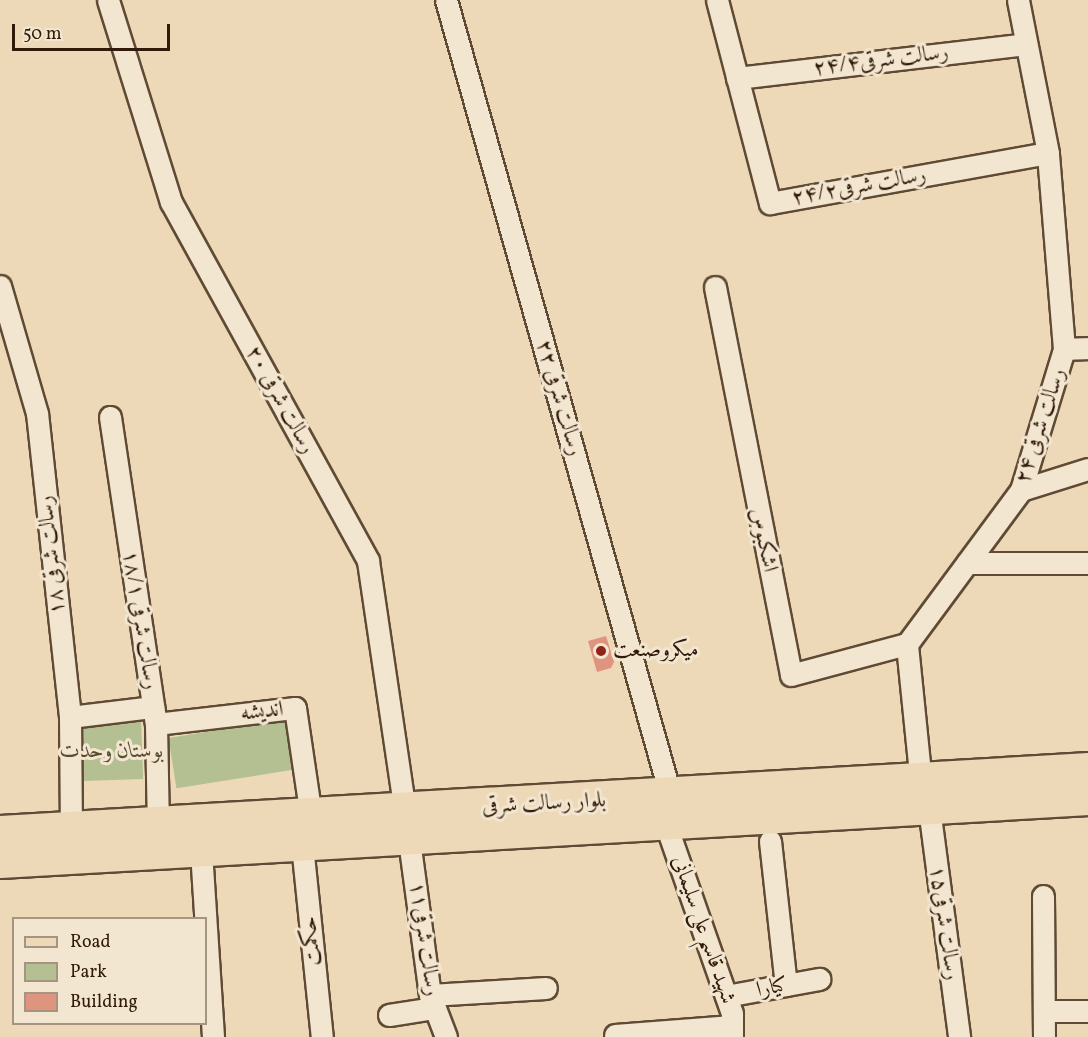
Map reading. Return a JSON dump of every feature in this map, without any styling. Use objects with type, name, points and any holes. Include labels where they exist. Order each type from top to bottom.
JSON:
[{"type":"main road","name":"بلوار رسالت شرقی","points":[[925,796],[1088,769]]},
{"type":"main road","name":"بلوار رسالت شرقی","points":[[0,832],[158,824],[306,831],[925,796],[1088,798]]},
{"type":"main road","name":"بلوار رسالت شرقی","points":[[0,861],[201,851],[306,831]]},
{"type":"street","name":"رسالت شرقی ۲۰","points":[[108,0],[171,202],[368,561],[407,825]]},
{"type":"street","name":"رسالت شرقی ۲۲","points":[[446,0],[669,811]]},
{"type":"street","name":"رسالت شرقی۲۴/۲","points":[[717,0],[770,203],[1048,153]]},
{"type":"street","name":"رسالت شرقی ۲۴","points":[[907,644],[1021,490],[1064,350],[1048,153],[1018,0]]},
{"type":"street","name":"رسالت شرقی۲۴/۴","points":[[737,78],[1026,44]]},
{"type":"street","name":"رسالت شرقی ۱۸","points":[[0,286],[37,413],[70,717],[71,829]]},
{"type":"street","name":"اشکبوس","points":[[715,287],[791,675],[907,644]]},
{"type":"street","points":[[1064,350],[1088,348]]},
{"type":"street","name":"رسالت شرقی ۱۸/۱","points":[[110,417],[154,716],[158,824]]},
{"type":"street","points":[[1021,490],[1088,469]]},
{"type":"street","points":[[967,562],[1088,563]]},
{"type":"street","points":[[907,644],[925,796]]},
{"type":"street","name":"اندیشه","points":[[154,716],[295,708],[306,831]]},
{"type":"street","points":[[70,717],[154,716]]},
{"type":"street","name":"رسالت شرقی۱۵","points":[[925,796],[959,1037]]},
{"type":"street","name":"شهید قاسم علی سلیمانی","points":[[669,811],[726,996],[732,1031]]},
{"type":"street","name":"رسالت شرقی۱۱","points":[[407,825],[432,1002],[446,1037]]},
{"type":"street","name":"حکمت","points":[[306,831],[322,1037]]},
{"type":"street","points":[[770,840],[786,985]]},
{"type":"street","points":[[201,851],[205,917]]},
{"type":"street","points":[[1043,896],[1044,1037]]},
{"type":"street","points":[[207,944],[213,1037]]},
{"type":"street","name":"کیارا","points":[[726,996],[819,979]]},
{"type":"street","points":[[389,1015],[432,1002],[546,988]]},
{"type":"street","points":[[1044,1011],[1088,1011]]},
{"type":"street","points":[[615,1035],[732,1031]]},
{"type":"green space","name":"بوستان وحدت","points":[[141,719],[143,779],[84,781],[82,721]]},
{"type":"green space","points":[[288,719],[296,769],[176,788],[168,738]]},
{"type":"building","name":"میکروصنعت","points":[[606,636],[614,662],[611,668],[597,672],[588,641]]},
{"type":"place","name":"میکروصنعت","points":[[601,651]]}]
